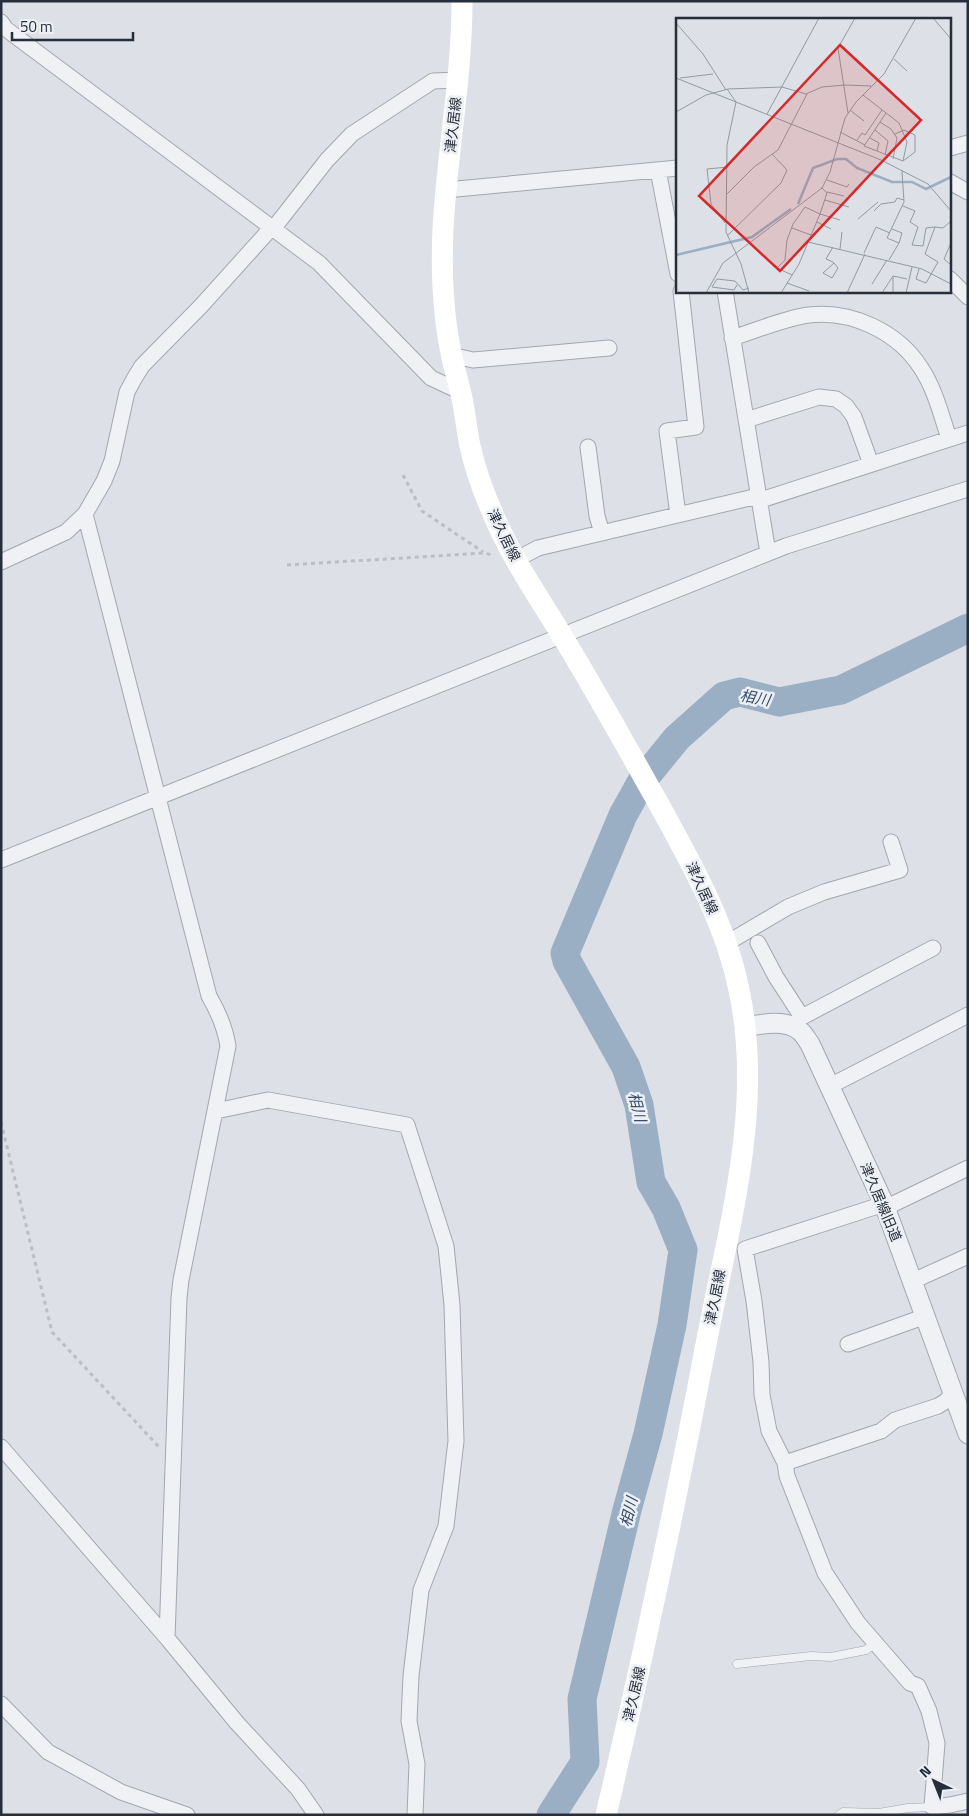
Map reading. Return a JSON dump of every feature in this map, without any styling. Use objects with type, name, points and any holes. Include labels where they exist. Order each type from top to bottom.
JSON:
[{"type":"main road","name":"津久居線","points":[[462,1],[458,80],[443,229],[442,270],[451,355],[461,392],[478,476],[491,512],[515,560],[562,636],[700,878],[727,943],[740,992],[745,1026],[747,1118],[739,1175],[735,1246],[692,1416],[635,1691],[606,1815]]},
{"type":"street","points":[[1,22],[6,29],[319,263],[431,378],[461,392]]},
{"type":"street","points":[[1,562],[66,532],[85,514],[104,481],[112,461],[127,392],[142,366],[272,228],[326,160],[352,134],[433,81],[458,80]]},
{"type":"street","points":[[952,147],[968,143]]},
{"type":"street","points":[[446,190],[676,168]]},
{"type":"street","points":[[658,170],[676,264]]},
{"type":"street","points":[[952,183],[968,192]]},
{"type":"street","points":[[952,281],[968,296]]},
{"type":"street","points":[[678,515],[667,431],[696,427],[681,292]]},
{"type":"street","points":[[725,292],[768,553]]},
{"type":"street","points":[[732,338],[808,315],[856,320],[880,330],[906,349],[920,367],[934,395],[949,438]]},
{"type":"street","points":[[451,355],[473,360],[609,348]]},
{"type":"street","points":[[746,420],[818,397],[836,399],[846,406],[854,417],[871,464]]},
{"type":"street","points":[[515,560],[538,548],[678,515],[758,499],[968,433]]},
{"type":"street","points":[[588,447],[597,516],[602,533]]},
{"type":"street","points":[[1,860],[768,553],[968,489]]},
{"type":"street","points":[[85,514],[209,996],[226,1030],[228,1046],[179,1298],[166,1638]]},
{"type":"street","points":[[727,943],[788,907],[824,892],[900,870],[892,842]]},
{"type":"street","points":[[758,942],[796,1022]]},
{"type":"street","points":[[745,1026],[796,1022],[933,948]]},
{"type":"street","points":[[830,1086],[968,1015]]},
{"type":"street","name":"津久居線旧道","points":[[796,1022],[810,1044],[885,1206],[968,1434]]},
{"type":"street","points":[[216,1112],[268,1100],[407,1125],[446,1246],[452,1306],[456,1441],[446,1526],[421,1590],[411,1676],[409,1721],[417,1764],[415,1815]]},
{"type":"street","points":[[968,1168],[885,1206],[735,1246],[754,1300],[760,1353],[762,1395],[769,1431],[784,1463],[787,1476],[825,1572],[858,1623],[910,1684],[918,1686],[929,1711],[937,1743],[932,1807],[968,1801]]},
{"type":"street","points":[[913,1281],[968,1256]]},
{"type":"street","points":[[848,1344],[926,1316]]},
{"type":"street","points":[[784,1463],[881,1431],[895,1420],[938,1406],[946,1401],[954,1392]]},
{"type":"street","points":[[3,1454],[166,1638],[237,1722],[298,1789],[316,1815]]},
{"type":"street","points":[[1,1704],[48,1752],[121,1792],[187,1815]]},
{"type":"lane","points":[[737,1664],[810,1656],[831,1657],[866,1650],[875,1643]]},
{"type":"lane","points":[[839,1815],[843,1812],[888,1813],[908,1808],[932,1807]]},
{"type":"path","points":[[403,475],[422,511],[484,553]]},
{"type":"path","points":[[287,565],[484,553],[515,560]]},
{"type":"path","points":[[1,1122],[52,1332],[174,1463]]},
{"type":"waterway","name":"相川","points":[[551,1815],[585,1762],[582,1699],[627,1510],[648,1434],[672,1325],[683,1250],[666,1208],[651,1182],[639,1105],[626,1067],[567,961],[565,953],[623,815],[642,781],[677,738],[724,696],[740,692],[779,702],[841,690],[968,628]]}]
